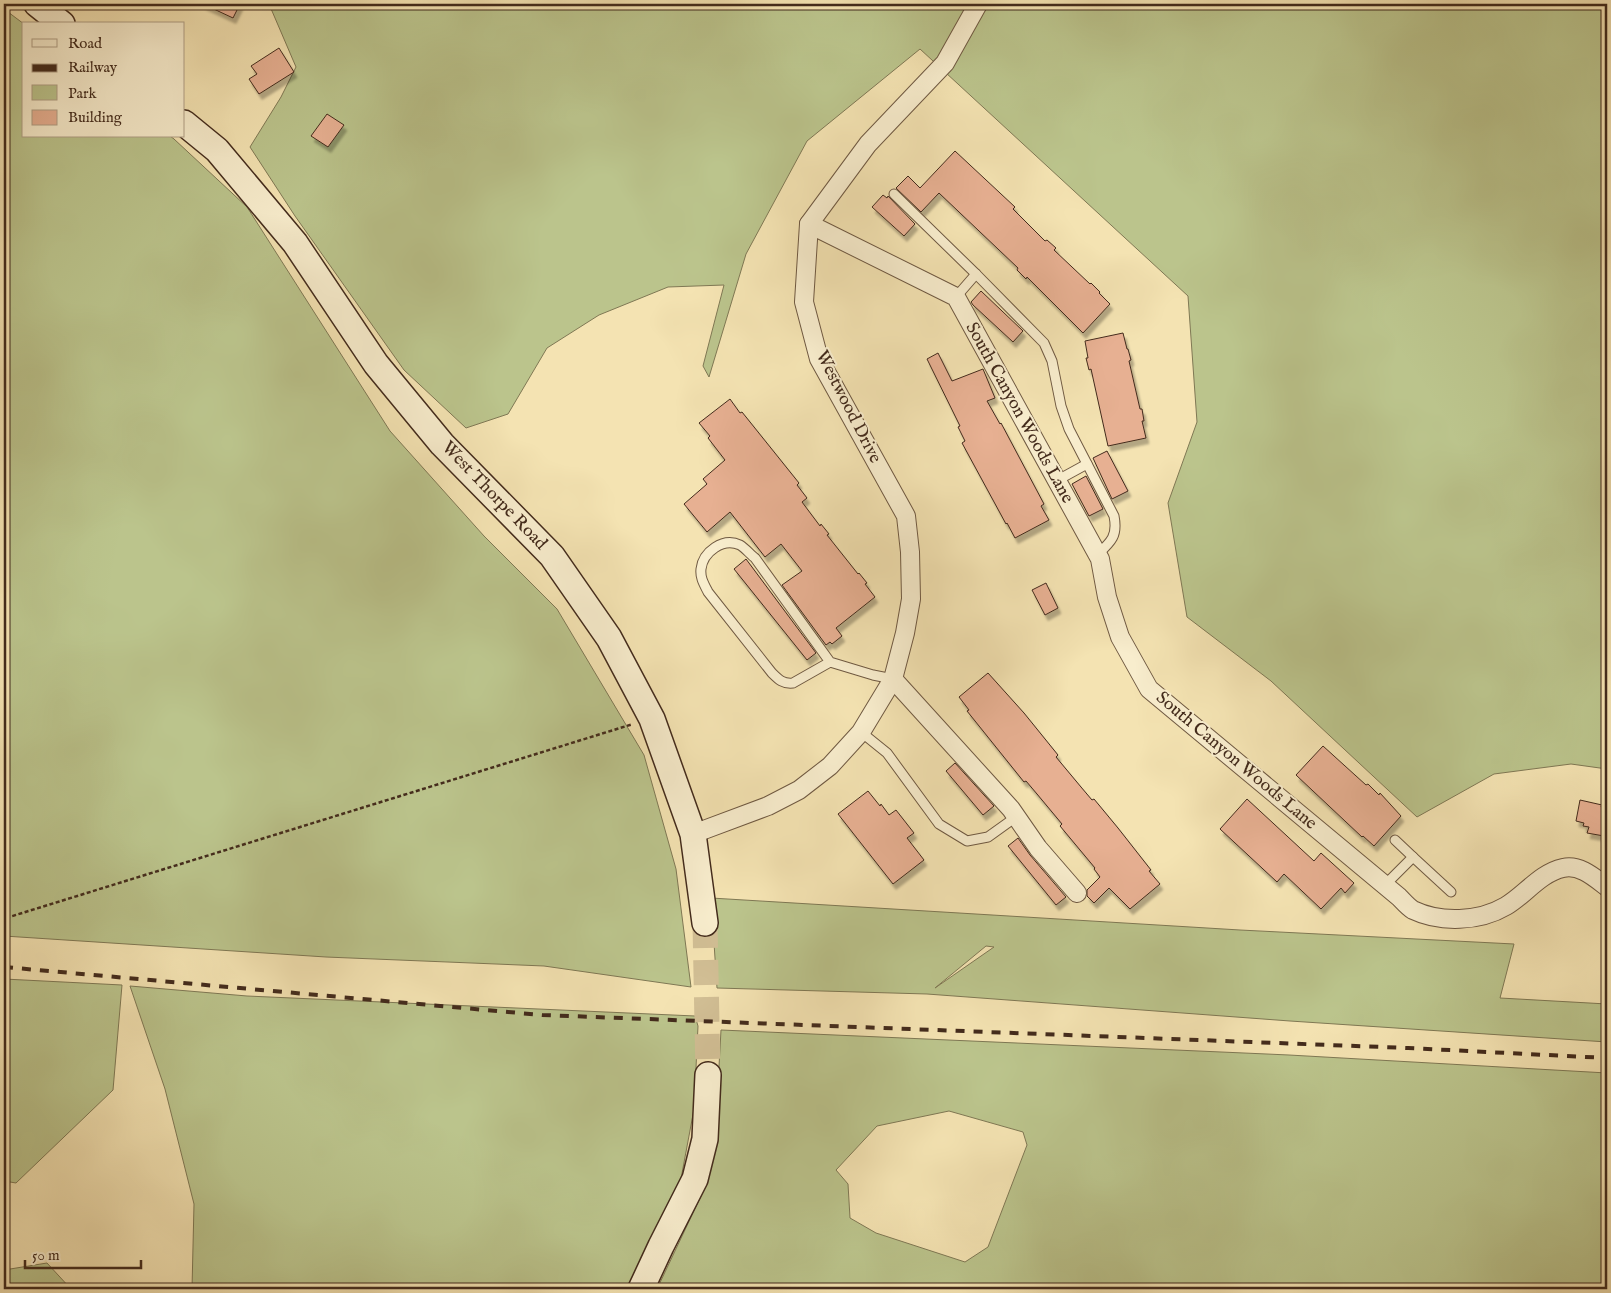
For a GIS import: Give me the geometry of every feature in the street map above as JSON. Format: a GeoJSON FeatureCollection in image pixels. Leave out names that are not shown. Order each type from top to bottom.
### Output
{"type":"FeatureCollection","features":[{"type":"Feature","properties":{"kind":"street"},"geometry":{"type":"LineString","coordinates":[[37,4],[60,22]]}},
{"type":"Feature","properties":{"kind":"street"},"geometry":{"type":"LineString","coordinates":[[956,297],[809,224],[868,144],[944,64],[978,4]]}},
{"type":"Feature","properties":{"kind":"street","name":"West Thorpe Road"},"geometry":{"type":"LineString","coordinates":[[185,124],[217,150],[295,243],[372,359],[442,444],[552,556],[609,638],[652,719],[694,834],[705,923]]}},
{"type":"Feature","properties":{"kind":"street","name":"Westwood Drive"},"geometry":{"type":"LineString","coordinates":[[694,834],[768,806],[799,790],[830,766],[861,732],[893,679],[905,633],[911,599],[910,552],[906,516],[819,359],[804,302],[809,224]]}},
{"type":"Feature","properties":{"kind":"street","name":"South Canyon Woods Lane"},"geometry":{"type":"LineString","coordinates":[[956,297],[1100,559],[1107,598],[1120,637],[1149,689],[1412,909],[1436,917],[1464,919],[1484,915],[1505,907],[1545,876],[1563,867],[1576,868],[1591,874],[1607,887]]}},
{"type":"Feature","properties":{"kind":"street"},"geometry":{"type":"LineString","coordinates":[[893,679],[1011,809],[1038,848],[1077,892]]}},
{"type":"Feature","properties":{"kind":"street"},"geometry":{"type":"LineString","coordinates":[[641,1289],[695,1179],[705,1140],[708,1075]]}},
{"type":"Feature","properties":{"kind":"lane"},"geometry":{"type":"LineString","coordinates":[[894,194],[1044,342],[1052,361],[1064,416],[1114,516],[1116,527],[1114,536],[1097,555]]}},
{"type":"Feature","properties":{"kind":"lane"},"geometry":{"type":"LineString","coordinates":[[956,297],[976,274]]}},
{"type":"Feature","properties":{"kind":"lane"},"geometry":{"type":"LineString","coordinates":[[1056,480],[1087,464]]}},
{"type":"Feature","properties":{"kind":"lane"},"geometry":{"type":"LineString","coordinates":[[830,662],[793,682],[788,684],[781,682],[708,592],[702,580],[701,568],[704,558],[712,548],[725,544],[739,545],[755,558],[830,662],[893,679]]}},
{"type":"Feature","properties":{"kind":"lane"},"geometry":{"type":"LineString","coordinates":[[861,732],[887,753],[939,824],[967,841],[988,837],[1016,817]]}},
{"type":"Feature","properties":{"kind":"lane"},"geometry":{"type":"LineString","coordinates":[[1395,840],[1450,892]]}},
{"type":"Feature","properties":{"kind":"lane"},"geometry":{"type":"LineString","coordinates":[[1385,885],[1412,856]]}},
{"type":"Feature","properties":{"kind":"path"},"geometry":{"type":"LineString","coordinates":[[6,918],[652,719]]}},
{"type":"Feature","properties":{"kind":"green space"},"geometry":{"type":"Polygon","coordinates":[[[269,4],[1607,4],[1607,769],[1571,764],[1494,774],[1417,817],[1271,681],[1187,617],[1168,503],[1197,422],[1188,296],[920,49],[807,141],[746,254],[709,377],[703,366],[724,285],[668,287],[599,315],[547,348],[508,414],[466,428],[404,370],[295,216],[250,147],[281,97],[296,67],[269,4]]]}},
{"type":"Feature","properties":{"kind":"green space"},"geometry":{"type":"Polygon","coordinates":[[[4,9],[22,22],[22,138],[174,139],[247,207],[390,431],[484,536],[557,609],[644,755],[676,869],[691,987],[544,966],[326,957],[4,936],[4,9]]]}},
{"type":"Feature","properties":{"kind":"green space"},"geometry":{"type":"Polygon","coordinates":[[[711,898],[1240,930],[1514,944],[1500,998],[1607,1004],[1607,1042],[927,994],[717,988],[711,898]],[[986,946],[935,988],[994,947],[986,946]]]}},
{"type":"Feature","properties":{"kind":"green space"},"geometry":{"type":"Polygon","coordinates":[[[4,979],[122,985],[113,1090],[16,1183],[4,1181],[4,979]]]}},
{"type":"Feature","properties":{"kind":"green space"},"geometry":{"type":"Polygon","coordinates":[[[130,986],[247,996],[695,1016],[698,1026],[694,1109],[680,1184],[629,1289],[192,1289],[194,1204],[165,1089],[130,986]]]}},
{"type":"Feature","properties":{"kind":"green space"},"geometry":{"type":"Polygon","coordinates":[[[721,1030],[1289,1055],[1607,1073],[1607,1289],[657,1289],[701,1196],[715,1139],[721,1030]],[[949,1111],[877,1126],[836,1170],[848,1184],[850,1218],[876,1233],[965,1262],[988,1247],[1027,1145],[1023,1132],[949,1111]]]}},
{"type":"Feature","properties":{"kind":"green space"},"geometry":{"type":"Polygon","coordinates":[[[47,1263],[71,1289],[4,1289],[4,1270],[47,1263]]]}},
{"type":"Feature","properties":{"kind":"building"},"geometry":{"type":"Polygon","coordinates":[[[203,4],[240,4],[233,18],[203,4]]]}},
{"type":"Feature","properties":{"kind":"building"},"geometry":{"type":"Polygon","coordinates":[[[279,48],[294,72],[259,94],[249,79],[257,74],[251,66],[279,48]]]}},
{"type":"Feature","properties":{"kind":"building"},"geometry":{"type":"Polygon","coordinates":[[[327,114],[344,125],[328,147],[311,136],[327,114]]]}},
{"type":"Feature","properties":{"kind":"building"},"geometry":{"type":"Polygon","coordinates":[[[955,151],[1015,207],[1013,209],[1045,241],[1047,240],[1056,248],[1054,250],[1091,283],[1110,304],[1083,333],[939,193],[921,212],[896,188],[908,176],[920,188],[955,151]]]}},
{"type":"Feature","properties":{"kind":"building"},"geometry":{"type":"Polygon","coordinates":[[[883,195],[887,198],[888,196],[915,224],[904,236],[872,207],[883,195]]]}},
{"type":"Feature","properties":{"kind":"building"},"geometry":{"type":"Polygon","coordinates":[[[981,291],[1023,331],[1013,342],[971,302],[981,291]]]}},
{"type":"Feature","properties":{"kind":"building"},"geometry":{"type":"Polygon","coordinates":[[[1123,333],[1131,360],[1129,361],[1140,409],[1142,409],[1144,421],[1142,421],[1146,438],[1108,446],[1091,369],[1089,370],[1086,358],[1088,358],[1085,341],[1123,333]]]}},
{"type":"Feature","properties":{"kind":"building"},"geometry":{"type":"Polygon","coordinates":[[[938,353],[952,381],[983,369],[995,398],[987,401],[1001,423],[1044,504],[1041,506],[1049,520],[1015,538],[962,443],[965,441],[958,427],[960,426],[927,359],[938,353]]]}},
{"type":"Feature","properties":{"kind":"building"},"geometry":{"type":"Polygon","coordinates":[[[730,399],[799,483],[797,485],[807,498],[802,502],[867,583],[865,584],[875,597],[836,628],[842,636],[832,644],[830,642],[826,645],[782,585],[802,571],[781,544],[765,557],[730,512],[707,532],[684,504],[707,484],[703,479],[725,460],[708,438],[710,436],[699,423],[730,399]]]}},
{"type":"Feature","properties":{"kind":"building"},"geometry":{"type":"Polygon","coordinates":[[[1107,451],[1128,491],[1112,499],[1093,458],[1107,451]]]}},
{"type":"Feature","properties":{"kind":"building"},"geometry":{"type":"Polygon","coordinates":[[[1086,476],[1103,509],[1089,516],[1072,484],[1086,476]]]}},
{"type":"Feature","properties":{"kind":"building"},"geometry":{"type":"Polygon","coordinates":[[[746,559],[816,653],[807,660],[734,569],[746,559]]]}},
{"type":"Feature","properties":{"kind":"building"},"geometry":{"type":"Polygon","coordinates":[[[1046,583],[1058,608],[1045,615],[1032,590],[1046,583]]]}},
{"type":"Feature","properties":{"kind":"building"},"geometry":{"type":"Polygon","coordinates":[[[988,673],[1024,713],[1081,787],[1092,800],[1094,799],[1118,828],[1160,884],[1130,909],[1109,888],[1094,903],[1087,896],[1087,890],[1100,877],[1095,868],[1060,826],[1062,824],[1026,781],[1024,782],[967,711],[969,710],[959,697],[988,673]]]}},
{"type":"Feature","properties":{"kind":"building"},"geometry":{"type":"Polygon","coordinates":[[[1323,746],[1366,785],[1368,784],[1379,795],[1380,793],[1401,816],[1374,846],[1296,775],[1323,746]]]}},
{"type":"Feature","properties":{"kind":"building"},"geometry":{"type":"Polygon","coordinates":[[[955,763],[994,806],[983,815],[946,771],[955,763]]]}},
{"type":"Feature","properties":{"kind":"building"},"geometry":{"type":"Polygon","coordinates":[[[868,791],[889,815],[896,810],[914,833],[907,838],[924,860],[893,884],[838,814],[868,791]]]}},
{"type":"Feature","properties":{"kind":"building"},"geometry":{"type":"Polygon","coordinates":[[[1247,799],[1314,861],[1321,853],[1354,883],[1345,893],[1341,888],[1321,909],[1284,874],[1277,882],[1220,829],[1247,799]]]}},
{"type":"Feature","properties":{"kind":"building"},"geometry":{"type":"Polygon","coordinates":[[[1580,800],[1607,808],[1607,833],[1605,832],[1604,836],[1587,833],[1589,827],[1583,826],[1584,823],[1576,821],[1580,800]]]}},
{"type":"Feature","properties":{"kind":"building"},"geometry":{"type":"Polygon","coordinates":[[[1018,838],[1066,897],[1056,905],[1008,846],[1018,838]]]}},
{"type":"Feature","properties":{"kind":"tunnel"},"geometry":{"type":"LineString","coordinates":[[705,923],[708,1075]]}},
{"type":"Feature","properties":{"kind":"railway"},"geometry":{"type":"LineString","coordinates":[[4,967],[542,1015],[1408,1048],[1607,1058]]}}]}
